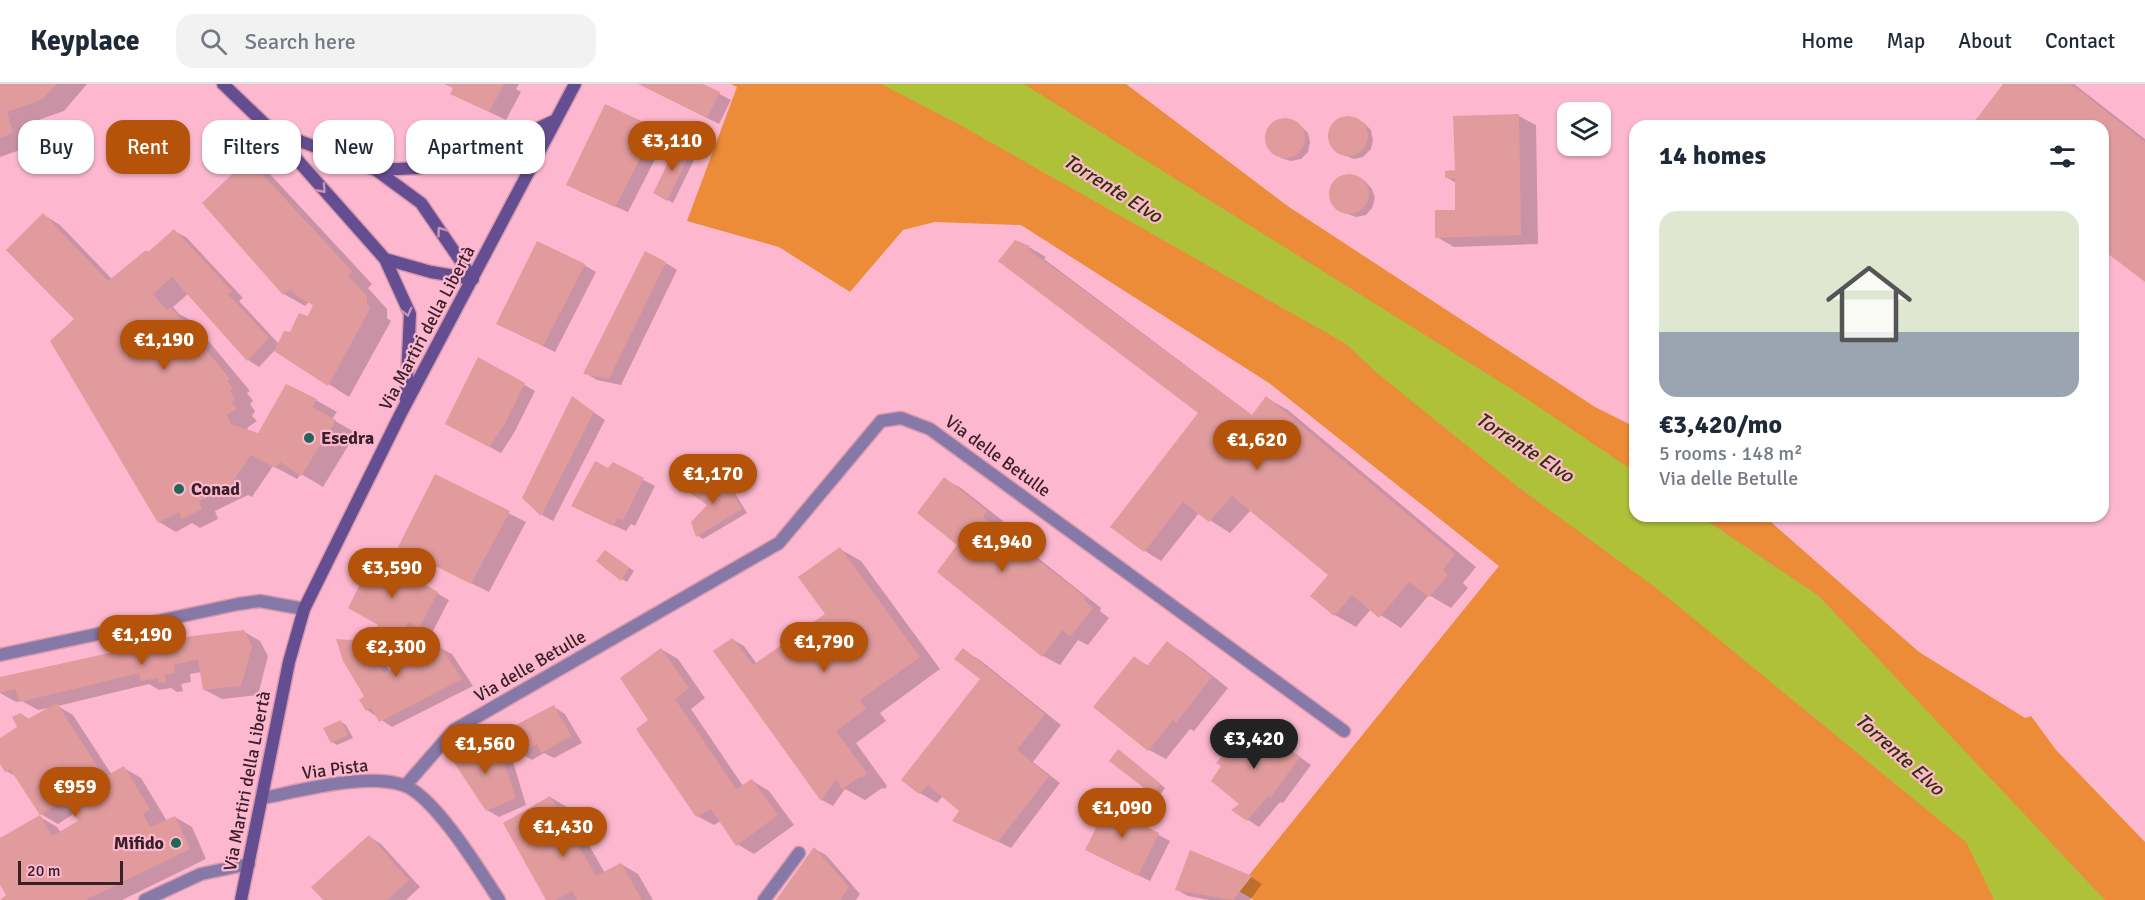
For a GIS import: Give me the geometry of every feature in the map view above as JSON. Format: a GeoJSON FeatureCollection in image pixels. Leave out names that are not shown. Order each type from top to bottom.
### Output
{"type":"FeatureCollection","features":[{"type":"Feature","properties":{"kind":"street"},"geometry":{"type":"LineString","coordinates":[[223,84],[261,120]]}},
{"type":"Feature","properties":{"kind":"street","name":"Via Martiri della Libertà"},"geometry":{"type":"LineString","coordinates":[[241,900],[289,662],[304,609],[406,404],[575,84]]}},
{"type":"Feature","properties":{"kind":"street"},"geometry":{"type":"LineString","coordinates":[[394,169],[418,168],[493,149],[556,120]]}},
{"type":"Feature","properties":{"kind":"street"},"geometry":{"type":"LineString","coordinates":[[301,164],[385,259],[410,314],[406,404]]}},
{"type":"Feature","properties":{"kind":"street"},"geometry":{"type":"LineString","coordinates":[[381,174],[421,203],[473,279]]}},
{"type":"Feature","properties":{"kind":"street"},"geometry":{"type":"LineString","coordinates":[[385,259],[431,272],[473,279]]}},
{"type":"Feature","properties":{"kind":"street","name":"Via delle Betulle"},"geometry":{"type":"LineString","coordinates":[[405,786],[454,730],[779,543],[881,421],[901,418],[930,429],[1344,731]]}},
{"type":"Feature","properties":{"kind":"street"},"geometry":{"type":"LineString","coordinates":[[0,655],[238,603],[260,601],[304,609]]}},
{"type":"Feature","properties":{"kind":"street","name":"Via Pista"},"geometry":{"type":"LineString","coordinates":[[263,798],[342,783],[383,782],[405,786],[431,805],[462,844],[500,900]]}},
{"type":"Feature","properties":{"kind":"street"},"geometry":{"type":"LineString","coordinates":[[764,900],[799,853]]}},
{"type":"Feature","properties":{"kind":"street"},"geometry":{"type":"LineString","coordinates":[[145,900],[201,874],[249,864]]}},
{"type":"Feature","properties":{"kind":"shaded area"},"geometry":{"type":"Polygon","coordinates":[[[731,84],[1126,84],[1289,207],[1595,407],[1629,424],[1629,522],[1771,522],[1919,652],[2025,718],[2031,716],[2056,750],[2145,842],[2145,900],[1254,900],[1237,890],[1499,566],[1269,383],[1021,225],[935,222],[903,230],[850,292],[779,247],[687,221],[737,87],[731,84]]]}},
{"type":"Feature","properties":{"kind":"water","name":"Torrente Elvo"},"geometry":{"type":"Polygon","coordinates":[[[881,84],[1024,84],[1521,395],[1629,468],[1629,522],[1709,522],[1819,596],[2105,900],[1994,900],[1966,842],[1656,588],[1518,487],[1377,373],[1346,344],[962,126],[881,84]]]}},
{"type":"Feature","properties":{"kind":"building"},"geometry":{"type":"Polygon","coordinates":[[[0,84],[56,84],[43,99],[7,112],[13,133],[0,138],[0,84]]]}},
{"type":"Feature","properties":{"kind":"building"},"geometry":{"type":"Polygon","coordinates":[[[445,84],[504,84],[489,112],[450,94],[453,88],[445,84]]]}},
{"type":"Feature","properties":{"kind":"building"},"geometry":{"type":"Polygon","coordinates":[[[638,84],[703,84],[720,92],[707,118],[638,84]]]}},
{"type":"Feature","properties":{"kind":"building"},"geometry":{"type":"Polygon","coordinates":[[[2003,84],[2071,84],[2145,142],[2145,282],[2109,255],[2109,120],[1976,120],[2003,84]]]}},
{"type":"Feature","properties":{"kind":"building"},"geometry":{"type":"Polygon","coordinates":[[[605,104],[656,128],[615,207],[566,185],[605,104]]]}},
{"type":"Feature","properties":{"kind":"building"},"geometry":{"type":"Polygon","coordinates":[[[1519,114],[1521,235],[1435,238],[1435,210],[1455,210],[1455,178],[1445,178],[1445,171],[1455,170],[1453,116],[1519,114]]]}},
{"type":"Feature","properties":{"kind":"building"},"geometry":{"type":"Polygon","coordinates":[[[1348,116],[1356,117],[1362,122],[1367,128],[1367,144],[1362,150],[1356,155],[1348,156],[1340,155],[1334,150],[1329,144],[1328,136],[1329,128],[1334,122],[1340,117],[1348,116]]]}},
{"type":"Feature","properties":{"kind":"building"},"geometry":{"type":"Polygon","coordinates":[[[1285,118],[1293,119],[1299,124],[1304,130],[1304,146],[1299,152],[1293,157],[1285,158],[1277,157],[1271,152],[1266,146],[1265,138],[1266,130],[1271,124],[1277,119],[1285,118]]]}},
{"type":"Feature","properties":{"kind":"building"},"geometry":{"type":"Polygon","coordinates":[[[678,143],[692,150],[667,201],[653,193],[678,143]]]}},
{"type":"Feature","properties":{"kind":"building"},"geometry":{"type":"Polygon","coordinates":[[[232,174],[262,174],[352,271],[348,276],[367,296],[367,304],[371,307],[328,386],[274,351],[284,331],[290,332],[299,313],[308,316],[313,305],[298,297],[290,289],[283,295],[202,203],[232,174]]]}},
{"type":"Feature","properties":{"kind":"building"},"geometry":{"type":"Polygon","coordinates":[[[1349,174],[1357,175],[1363,180],[1368,186],[1368,202],[1363,208],[1357,213],[1349,214],[1341,213],[1335,208],[1330,202],[1329,194],[1330,186],[1335,180],[1341,175],[1349,174]]]}},
{"type":"Feature","properties":{"kind":"building"},"geometry":{"type":"Polygon","coordinates":[[[43,213],[108,281],[146,250],[148,252],[174,229],[233,292],[228,294],[269,338],[247,361],[172,277],[153,294],[167,310],[171,307],[230,379],[227,381],[233,388],[230,391],[235,398],[232,403],[237,408],[227,415],[231,424],[258,433],[286,384],[317,399],[312,407],[336,420],[301,476],[280,462],[275,468],[251,455],[230,486],[199,501],[202,509],[182,519],[179,512],[158,523],[50,341],[74,319],[6,250],[43,213]]]}},
{"type":"Feature","properties":{"kind":"building"},"geometry":{"type":"Polygon","coordinates":[[[1015,240],[1030,246],[1028,249],[1252,415],[1266,396],[1455,554],[1443,570],[1448,575],[1429,597],[1409,582],[1379,618],[1352,595],[1334,616],[1310,596],[1328,575],[1232,496],[1209,522],[1183,502],[1144,552],[1110,527],[1198,413],[998,261],[1015,240]]]}},
{"type":"Feature","properties":{"kind":"building"},"geometry":{"type":"Polygon","coordinates":[[[537,241],[585,264],[543,346],[496,324],[537,241]]]}},
{"type":"Feature","properties":{"kind":"building"},"geometry":{"type":"Polygon","coordinates":[[[645,251],[666,262],[609,379],[583,374],[645,251]]]}},
{"type":"Feature","properties":{"kind":"building"},"geometry":{"type":"Polygon","coordinates":[[[478,357],[525,383],[503,427],[489,447],[445,424],[478,357]]]}},
{"type":"Feature","properties":{"kind":"building"},"geometry":{"type":"Polygon","coordinates":[[[572,396],[594,412],[541,516],[522,498],[572,396]]]}},
{"type":"Feature","properties":{"kind":"building"},"geometry":{"type":"Polygon","coordinates":[[[595,461],[608,468],[613,462],[644,478],[623,521],[618,518],[613,526],[571,506],[595,461]]]}},
{"type":"Feature","properties":{"kind":"building"},"geometry":{"type":"Polygon","coordinates":[[[435,474],[510,511],[471,584],[398,547],[435,474]]]}},
{"type":"Feature","properties":{"kind":"building"},"geometry":{"type":"Polygon","coordinates":[[[705,475],[722,490],[728,485],[742,509],[696,537],[691,522],[707,505],[686,490],[705,475]]]}},
{"type":"Feature","properties":{"kind":"building"},"geometry":{"type":"Polygon","coordinates":[[[944,477],[987,511],[983,517],[1085,597],[1084,600],[1093,608],[1070,637],[1062,630],[1042,657],[937,572],[957,545],[917,513],[944,477]]]}},
{"type":"Feature","properties":{"kind":"building"},"geometry":{"type":"Polygon","coordinates":[[[840,547],[920,657],[860,700],[866,709],[836,731],[867,773],[863,778],[860,777],[842,789],[836,779],[821,801],[713,651],[732,638],[753,665],[825,614],[798,577],[840,547]]]}},
{"type":"Feature","properties":{"kind":"building"},"geometry":{"type":"Polygon","coordinates":[[[605,550],[629,567],[621,581],[596,561],[605,550]]]}},
{"type":"Feature","properties":{"kind":"building"},"geometry":{"type":"Polygon","coordinates":[[[375,555],[412,572],[410,576],[438,592],[419,628],[408,622],[396,644],[374,633],[378,625],[348,608],[375,555]]]}},
{"type":"Feature","properties":{"kind":"building"},"geometry":{"type":"Polygon","coordinates":[[[244,630],[252,646],[241,686],[203,690],[198,659],[174,665],[175,673],[165,675],[166,682],[159,683],[158,678],[141,681],[139,673],[20,702],[15,689],[0,693],[0,677],[155,643],[244,630]]]}},
{"type":"Feature","properties":{"kind":"building"},"geometry":{"type":"Polygon","coordinates":[[[336,639],[365,641],[384,673],[440,646],[462,679],[379,722],[371,708],[366,711],[359,700],[364,696],[343,661],[336,639]]]}},
{"type":"Feature","properties":{"kind":"building"},"geometry":{"type":"Polygon","coordinates":[[[1167,641],[1212,677],[1176,723],[1173,720],[1148,751],[1093,707],[1134,656],[1147,666],[1167,641]]]}},
{"type":"Feature","properties":{"kind":"building"},"geometry":{"type":"Polygon","coordinates":[[[661,648],[689,688],[675,699],[736,789],[752,779],[778,815],[736,846],[711,809],[696,817],[636,729],[648,720],[620,678],[661,648]]]}},
{"type":"Feature","properties":{"kind":"building"},"geometry":{"type":"Polygon","coordinates":[[[963,648],[1045,714],[1017,750],[1049,776],[998,842],[952,821],[959,811],[928,785],[919,794],[901,780],[980,679],[954,659],[963,648]]]}},
{"type":"Feature","properties":{"kind":"building"},"geometry":{"type":"Polygon","coordinates":[[[57,703],[104,777],[124,766],[150,809],[143,814],[150,827],[175,816],[190,849],[85,900],[0,900],[6,895],[0,885],[0,838],[40,815],[10,769],[5,772],[0,764],[0,738],[17,727],[12,717],[21,713],[26,720],[57,703]],[[64,800],[40,815],[52,836],[78,821],[64,800]]]}},
{"type":"Feature","properties":{"kind":"building"},"geometry":{"type":"Polygon","coordinates":[[[554,705],[571,736],[541,753],[537,744],[519,754],[506,730],[554,705]]]}},
{"type":"Feature","properties":{"kind":"building"},"geometry":{"type":"Polygon","coordinates":[[[341,720],[348,735],[331,743],[323,728],[341,720]]]}},
{"type":"Feature","properties":{"kind":"building"},"geometry":{"type":"Polygon","coordinates":[[[1256,723],[1300,757],[1271,797],[1268,796],[1247,821],[1231,810],[1239,804],[1211,781],[1221,766],[1216,763],[1228,750],[1231,753],[1256,723]]]}},
{"type":"Feature","properties":{"kind":"building"},"geometry":{"type":"Polygon","coordinates":[[[499,747],[516,798],[486,811],[447,752],[499,747]]]}},
{"type":"Feature","properties":{"kind":"building"},"geometry":{"type":"Polygon","coordinates":[[[1118,749],[1161,784],[1152,794],[1109,761],[1118,749]]]}},
{"type":"Feature","properties":{"kind":"building"},"geometry":{"type":"Polygon","coordinates":[[[550,796],[596,876],[621,863],[642,900],[577,900],[572,891],[556,900],[546,900],[503,823],[550,796]]]}},
{"type":"Feature","properties":{"kind":"building"},"geometry":{"type":"Polygon","coordinates":[[[1110,800],[1132,811],[1129,818],[1159,833],[1138,876],[1085,850],[1110,800]]]}},
{"type":"Feature","properties":{"kind":"building"},"geometry":{"type":"Polygon","coordinates":[[[369,835],[409,880],[387,900],[323,900],[311,887],[369,835]]]}},
{"type":"Feature","properties":{"kind":"building"},"geometry":{"type":"Polygon","coordinates":[[[814,847],[849,887],[840,900],[776,900],[814,847]]]}},
{"type":"Feature","properties":{"kind":"building"},"geometry":{"type":"Polygon","coordinates":[[[1190,850],[1252,876],[1233,900],[1175,890],[1190,850]]]}},
{"type":"Feature","properties":{"kind":"place","name":"Esedra"},"geometry":{"type":"Point","coordinates":[309,438]}},
{"type":"Feature","properties":{"kind":"place","name":"Conad"},"geometry":{"type":"Point","coordinates":[179,489]}},
{"type":"Feature","properties":{"kind":"place","name":"Mifido"},"geometry":{"type":"Point","coordinates":[176,843]}}]}
